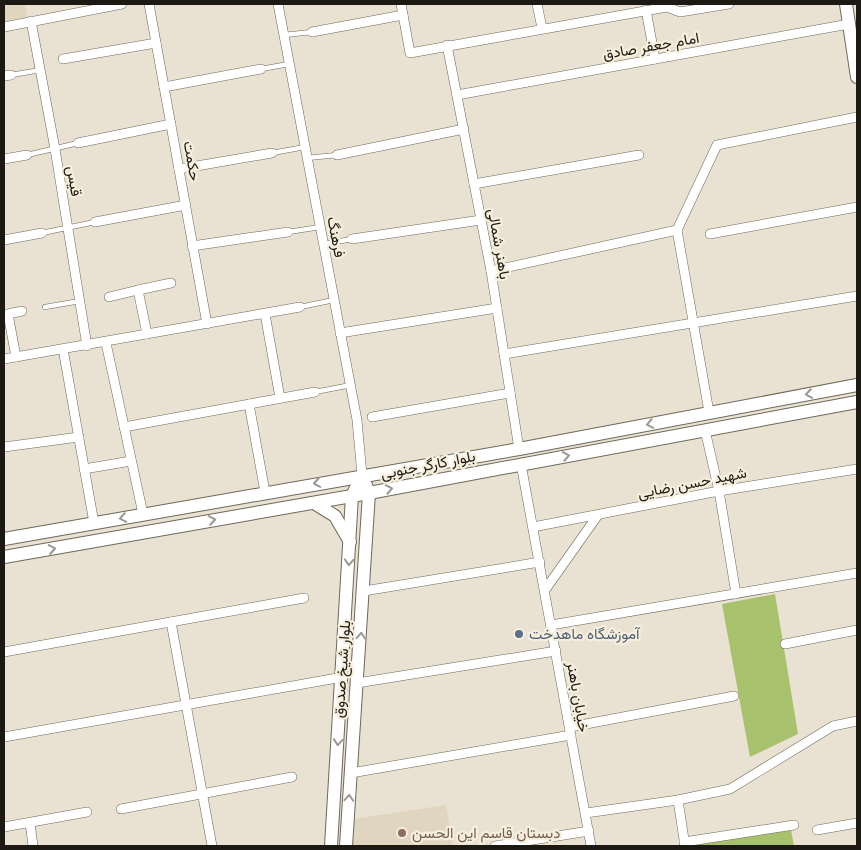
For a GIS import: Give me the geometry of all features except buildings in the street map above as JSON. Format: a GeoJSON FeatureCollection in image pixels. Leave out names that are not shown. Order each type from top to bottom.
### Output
{"type":"FeatureCollection","features":[{"type":"Feature","properties":{"kind":"main road"},"geometry":{"type":"LineString","coordinates":[[846,4],[857,77]]}},
{"type":"Feature","properties":{"kind":"main road","name":"بلوار کارگر جنوبی"},"geometry":{"type":"LineString","coordinates":[[4,539],[518,449],[857,385]]}},
{"type":"Feature","properties":{"kind":"main road","name":"بلوار کارگر جنوبی"},"geometry":{"type":"LineString","coordinates":[[4,557],[369,493],[857,402]]}},
{"type":"Feature","properties":{"kind":"main road"},"geometry":{"type":"LineString","coordinates":[[544,444],[539,452],[539,456],[544,460]]}},
{"type":"Feature","properties":{"kind":"main road"},"geometry":{"type":"LineString","coordinates":[[518,449],[521,464]]}},
{"type":"Feature","properties":{"kind":"main road"},"geometry":{"type":"LineString","coordinates":[[362,475],[369,493]]}},
{"type":"Feature","properties":{"kind":"main road"},"geometry":{"type":"LineString","coordinates":[[352,496],[362,475]]}},
{"type":"Feature","properties":{"kind":"main road","name":"بلوار شیخ صدوق"},"geometry":{"type":"LineString","coordinates":[[346,846],[369,493]]}},
{"type":"Feature","properties":{"kind":"main road","name":"بلوار شیخ صدوق"},"geometry":{"type":"LineString","coordinates":[[331,846],[343,677],[352,496]]}},
{"type":"Feature","properties":{"kind":"main road"},"geometry":{"type":"LineString","coordinates":[[314,502],[335,516],[350,542]]}},
{"type":"Feature","properties":{"kind":"street"},"geometry":{"type":"LineString","coordinates":[[4,27],[122,4]]}},
{"type":"Feature","properties":{"kind":"street","name":"حکمت"},"geometry":{"type":"LineString","coordinates":[[149,4],[207,324]]}},
{"type":"Feature","properties":{"kind":"street","name":"فرهنگ"},"geometry":{"type":"LineString","coordinates":[[278,4],[351,385],[357,420],[362,475]]}},
{"type":"Feature","properties":{"kind":"street"},"geometry":{"type":"LineString","coordinates":[[401,4],[410,53],[667,5],[680,12],[729,4]]}},
{"type":"Feature","properties":{"kind":"street"},"geometry":{"type":"LineString","coordinates":[[538,4],[542,28]]}},
{"type":"Feature","properties":{"kind":"street"},"geometry":{"type":"LineString","coordinates":[[646,10],[655,59]]}},
{"type":"Feature","properties":{"kind":"street"},"geometry":{"type":"LineString","coordinates":[[312,32],[403,14]]}},
{"type":"Feature","properties":{"kind":"street","name":"قیس"},"geometry":{"type":"LineString","coordinates":[[31,21],[55,149],[87,346]]}},
{"type":"Feature","properties":{"kind":"street","name":"امام جعفر صادق"},"geometry":{"type":"LineString","coordinates":[[457,95],[849,24]]}},
{"type":"Feature","properties":{"kind":"street"},"geometry":{"type":"LineString","coordinates":[[63,59],[156,43]]}},
{"type":"Feature","properties":{"kind":"street","name":"باهنر شمالی"},"geometry":{"type":"LineString","coordinates":[[447,45],[491,271],[518,449]]}},
{"type":"Feature","properties":{"kind":"street"},"geometry":{"type":"LineString","coordinates":[[164,86],[261,69]]}},
{"type":"Feature","properties":{"kind":"street"},"geometry":{"type":"LineString","coordinates":[[709,412],[677,230],[717,145],[857,117]]}},
{"type":"Feature","properties":{"kind":"street"},"geometry":{"type":"LineString","coordinates":[[78,143],[171,124]]}},
{"type":"Feature","properties":{"kind":"street"},"geometry":{"type":"LineString","coordinates":[[337,155],[464,129]]}},
{"type":"Feature","properties":{"kind":"street"},"geometry":{"type":"LineString","coordinates":[[179,169],[272,153]]}},
{"type":"Feature","properties":{"kind":"street"},"geometry":{"type":"LineString","coordinates":[[474,184],[639,154]]}},
{"type":"Feature","properties":{"kind":"street"},"geometry":{"type":"LineString","coordinates":[[4,159],[27,155]]}},
{"type":"Feature","properties":{"kind":"street"},"geometry":{"type":"LineString","coordinates":[[96,222],[186,205]]}},
{"type":"Feature","properties":{"kind":"street"},"geometry":{"type":"LineString","coordinates":[[710,234],[857,207]]}},
{"type":"Feature","properties":{"kind":"street"},"geometry":{"type":"LineString","coordinates":[[352,239],[481,220]]}},
{"type":"Feature","properties":{"kind":"street"},"geometry":{"type":"LineString","coordinates":[[491,271],[677,230]]}},
{"type":"Feature","properties":{"kind":"street"},"geometry":{"type":"LineString","coordinates":[[192,246],[288,232]]}},
{"type":"Feature","properties":{"kind":"street"},"geometry":{"type":"LineString","coordinates":[[4,240],[42,233]]}},
{"type":"Feature","properties":{"kind":"street"},"geometry":{"type":"LineString","coordinates":[[108,297],[172,283]]}},
{"type":"Feature","properties":{"kind":"street"},"geometry":{"type":"LineString","coordinates":[[138,290],[147,334]]}},
{"type":"Feature","properties":{"kind":"street"},"geometry":{"type":"LineString","coordinates":[[504,354],[857,296]]}},
{"type":"Feature","properties":{"kind":"street"},"geometry":{"type":"LineString","coordinates":[[4,359],[87,346],[300,307]]}},
{"type":"Feature","properties":{"kind":"street"},"geometry":{"type":"LineString","coordinates":[[340,333],[497,308]]}},
{"type":"Feature","properties":{"kind":"street"},"geometry":{"type":"LineString","coordinates":[[16,357],[6,314],[22,310]]}},
{"type":"Feature","properties":{"kind":"street"},"geometry":{"type":"LineString","coordinates":[[265,314],[280,398]]}},
{"type":"Feature","properties":{"kind":"street"},"geometry":{"type":"LineString","coordinates":[[106,342],[143,514]]}},
{"type":"Feature","properties":{"kind":"street"},"geometry":{"type":"LineString","coordinates":[[64,349],[94,523]]}},
{"type":"Feature","properties":{"kind":"street"},"geometry":{"type":"LineString","coordinates":[[124,427],[315,392]]}},
{"type":"Feature","properties":{"kind":"street"},"geometry":{"type":"LineString","coordinates":[[372,417],[510,394]]}},
{"type":"Feature","properties":{"kind":"street"},"geometry":{"type":"LineString","coordinates":[[249,404],[266,492]]}},
{"type":"Feature","properties":{"kind":"street"},"geometry":{"type":"LineString","coordinates":[[705,430],[719,491],[736,594]]}},
{"type":"Feature","properties":{"kind":"street"},"geometry":{"type":"LineString","coordinates":[[4,447],[79,437]]}},
{"type":"Feature","properties":{"kind":"street"},"geometry":{"type":"LineString","coordinates":[[84,469],[131,461]]}},
{"type":"Feature","properties":{"kind":"street","name":"خیابان باهنر"},"geometry":{"type":"LineString","coordinates":[[521,464],[592,846]]}},
{"type":"Feature","properties":{"kind":"street","name":"شهید حسن رضایی"},"geometry":{"type":"LineString","coordinates":[[533,527],[719,491],[857,469]]}},
{"type":"Feature","properties":{"kind":"street"},"geometry":{"type":"LineString","coordinates":[[545,590],[598,515]]}},
{"type":"Feature","properties":{"kind":"street"},"geometry":{"type":"LineString","coordinates":[[364,591],[540,562]]}},
{"type":"Feature","properties":{"kind":"street"},"geometry":{"type":"LineString","coordinates":[[551,625],[857,573]]}},
{"type":"Feature","properties":{"kind":"street"},"geometry":{"type":"LineString","coordinates":[[4,652],[304,598]]}},
{"type":"Feature","properties":{"kind":"street"},"geometry":{"type":"LineString","coordinates":[[171,622],[212,846]]}},
{"type":"Feature","properties":{"kind":"street"},"geometry":{"type":"LineString","coordinates":[[785,644],[857,630]]}},
{"type":"Feature","properties":{"kind":"street"},"geometry":{"type":"LineString","coordinates":[[357,683],[556,651]]}},
{"type":"Feature","properties":{"kind":"street"},"geometry":{"type":"LineString","coordinates":[[4,737],[343,677]]}},
{"type":"Feature","properties":{"kind":"street"},"geometry":{"type":"LineString","coordinates":[[351,772],[570,731],[734,696]]}},
{"type":"Feature","properties":{"kind":"street"},"geometry":{"type":"LineString","coordinates":[[586,814],[678,800],[730,789],[833,726],[857,721]]}},
{"type":"Feature","properties":{"kind":"street"},"geometry":{"type":"LineString","coordinates":[[121,809],[292,777]]}},
{"type":"Feature","properties":{"kind":"street"},"geometry":{"type":"LineString","coordinates":[[678,800],[684,844],[794,824]]}},
{"type":"Feature","properties":{"kind":"street"},"geometry":{"type":"LineString","coordinates":[[4,827],[87,812]]}},
{"type":"Feature","properties":{"kind":"street"},"geometry":{"type":"LineString","coordinates":[[30,823],[33,846]]}},
{"type":"Feature","properties":{"kind":"street"},"geometry":{"type":"LineString","coordinates":[[817,830],[857,824]]}},
{"type":"Feature","properties":{"kind":"street"},"geometry":{"type":"LineString","coordinates":[[495,846],[589,831]]}},
{"type":"Feature","properties":{"kind":"lane"},"geometry":{"type":"LineString","coordinates":[[284,35],[312,32]]}},
{"type":"Feature","properties":{"kind":"lane"},"geometry":{"type":"LineString","coordinates":[[261,69],[290,64]]}},
{"type":"Feature","properties":{"kind":"lane"},"geometry":{"type":"LineString","coordinates":[[7,75],[41,70]]}},
{"type":"Feature","properties":{"kind":"lane"},"geometry":{"type":"LineString","coordinates":[[27,155],[78,143]]}},
{"type":"Feature","properties":{"kind":"lane"},"geometry":{"type":"LineString","coordinates":[[272,153],[305,147]]}},
{"type":"Feature","properties":{"kind":"lane"},"geometry":{"type":"LineString","coordinates":[[307,158],[337,155]]}},
{"type":"Feature","properties":{"kind":"lane"},"geometry":{"type":"LineString","coordinates":[[42,233],[96,222]]}},
{"type":"Feature","properties":{"kind":"lane"},"geometry":{"type":"LineString","coordinates":[[288,232],[320,228]]}},
{"type":"Feature","properties":{"kind":"lane"},"geometry":{"type":"LineString","coordinates":[[324,244],[352,239]]}},
{"type":"Feature","properties":{"kind":"lane"},"geometry":{"type":"LineString","coordinates":[[300,307],[334,300]]}},
{"type":"Feature","properties":{"kind":"lane"},"geometry":{"type":"LineString","coordinates":[[44,307],[80,301]]}},
{"type":"Feature","properties":{"kind":"lane"},"geometry":{"type":"LineString","coordinates":[[315,392],[351,385]]}},
{"type":"Feature","properties":{"kind":"shaded area"},"geometry":{"type":"Polygon","coordinates":[[[4,4],[25,4],[27,17],[4,22],[4,4]]]}},
{"type":"Feature","properties":{"kind":"shaded area","name":"دبستان قاسم این الحسن"},"geometry":{"type":"Polygon","coordinates":[[[446,805],[453,846],[352,846],[354,819],[446,805]]]}},
{"type":"Feature","properties":{"kind":"green space"},"geometry":{"type":"Polygon","coordinates":[[[775,594],[798,734],[750,757],[722,604],[775,594]]]}},
{"type":"Feature","properties":{"kind":"green space"},"geometry":{"type":"Polygon","coordinates":[[[791,830],[794,846],[694,845],[791,830]]]}},
{"type":"Feature","properties":{"kind":"place","name":"آموزشگاه ماهدخت"},"geometry":{"type":"Point","coordinates":[519,634]}},
{"type":"Feature","properties":{"kind":"place","name":"دبستان قاسم این الحسن"},"geometry":{"type":"Point","coordinates":[402,833]}}]}
